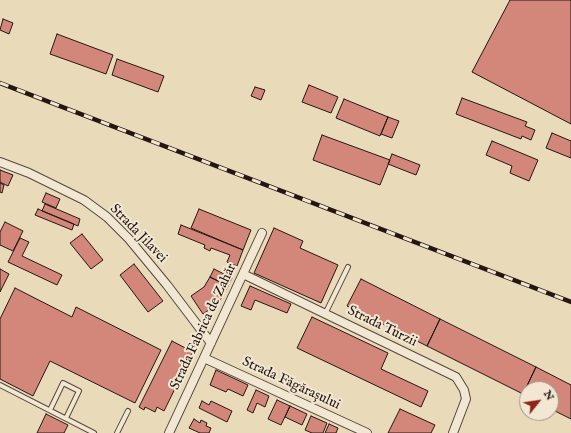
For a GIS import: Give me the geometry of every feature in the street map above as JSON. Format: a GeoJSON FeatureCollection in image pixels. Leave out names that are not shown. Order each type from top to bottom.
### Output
{"type":"FeatureCollection","features":[{"type":"Feature","properties":{"kind":"street","name":"Strada Jilavei"},"geometry":{"type":"LineString","coordinates":[[0,162],[29,173],[84,200],[107,217],[129,239],[168,285],[211,343]]}},
{"type":"Feature","properties":{"kind":"street","name":"Strada Fabrica de Zahăr"},"geometry":{"type":"LineString","coordinates":[[169,433],[262,233]]}},
{"type":"Feature","properties":{"kind":"street","name":"Strada Turzii"},"geometry":{"type":"LineString","coordinates":[[243,274],[456,377],[464,390],[466,399],[453,433]]}},
{"type":"Feature","properties":{"kind":"street","name":"Strada Făgărașului"},"geometry":{"type":"LineString","coordinates":[[204,358],[367,433]]}},
{"type":"Feature","properties":{"kind":"lane"},"geometry":{"type":"LineString","coordinates":[[324,314],[348,267]]}},
{"type":"Feature","properties":{"kind":"lane"},"geometry":{"type":"LineString","coordinates":[[50,410],[63,383],[79,391],[66,418]]}},
{"type":"Feature","properties":{"kind":"lane"},"geometry":{"type":"LineString","coordinates":[[0,385],[94,433]]}},
{"type":"Feature","properties":{"kind":"lane"},"geometry":{"type":"LineString","coordinates":[[117,433],[128,411]]}},
{"type":"Feature","properties":{"kind":"building"},"geometry":{"type":"Polygon","coordinates":[[[510,0],[571,0],[571,124],[472,72],[510,0]]]}},
{"type":"Feature","properties":{"kind":"building"},"geometry":{"type":"Polygon","coordinates":[[[3,19],[13,23],[9,34],[0,30],[3,19]]]}},
{"type":"Feature","properties":{"kind":"building"},"geometry":{"type":"Polygon","coordinates":[[[57,34],[113,55],[106,74],[50,54],[57,34]]]}},
{"type":"Feature","properties":{"kind":"building"},"geometry":{"type":"Polygon","coordinates":[[[117,59],[164,76],[158,92],[112,75],[117,59]]]}},
{"type":"Feature","properties":{"kind":"building"},"geometry":{"type":"Polygon","coordinates":[[[309,85],[338,97],[331,113],[302,102],[309,85]]]}},
{"type":"Feature","properties":{"kind":"building"},"geometry":{"type":"Polygon","coordinates":[[[255,87],[265,90],[261,100],[251,96],[255,87]]]}},
{"type":"Feature","properties":{"kind":"building"},"geometry":{"type":"Polygon","coordinates":[[[462,98],[527,122],[525,126],[535,130],[531,140],[522,136],[521,139],[456,114],[462,98]]]}},
{"type":"Feature","properties":{"kind":"building"},"geometry":{"type":"Polygon","coordinates":[[[344,99],[388,117],[380,136],[336,118],[344,99]]]}},
{"type":"Feature","properties":{"kind":"building"},"geometry":{"type":"Polygon","coordinates":[[[388,117],[399,121],[392,138],[381,134],[388,117]]]}},
{"type":"Feature","properties":{"kind":"building"},"geometry":{"type":"Polygon","coordinates":[[[552,133],[571,141],[571,158],[546,148],[552,133]]]}},
{"type":"Feature","properties":{"kind":"building"},"geometry":{"type":"Polygon","coordinates":[[[322,135],[390,160],[380,185],[313,160],[322,135]]]}},
{"type":"Feature","properties":{"kind":"building"},"geometry":{"type":"Polygon","coordinates":[[[492,141],[538,160],[529,181],[510,173],[512,166],[486,155],[492,141]]]}},
{"type":"Feature","properties":{"kind":"building"},"geometry":{"type":"Polygon","coordinates":[[[392,154],[420,165],[416,175],[388,164],[392,154]]]}},
{"type":"Feature","properties":{"kind":"building"},"geometry":{"type":"Polygon","coordinates":[[[0,170],[13,175],[8,186],[0,182],[0,170]]]}},
{"type":"Feature","properties":{"kind":"building"},"geometry":{"type":"Polygon","coordinates":[[[0,183],[4,185],[2,193],[0,192],[0,183]]]}},
{"type":"Feature","properties":{"kind":"building"},"geometry":{"type":"Polygon","coordinates":[[[46,193],[60,199],[56,208],[42,202],[46,193]]]}},
{"type":"Feature","properties":{"kind":"building"},"geometry":{"type":"Polygon","coordinates":[[[45,204],[80,219],[78,226],[42,211],[45,204]]]}},
{"type":"Feature","properties":{"kind":"building"},"geometry":{"type":"Polygon","coordinates":[[[38,209],[74,224],[72,230],[35,215],[38,209]]]}},
{"type":"Feature","properties":{"kind":"building"},"geometry":{"type":"Polygon","coordinates":[[[199,209],[251,230],[243,250],[191,228],[199,209]]]}},
{"type":"Feature","properties":{"kind":"building"},"geometry":{"type":"Polygon","coordinates":[[[5,222],[23,231],[13,251],[0,245],[0,232],[5,222]]]}},
{"type":"Feature","properties":{"kind":"building"},"geometry":{"type":"Polygon","coordinates":[[[181,225],[243,250],[237,266],[227,262],[230,255],[211,248],[210,251],[204,248],[205,245],[178,234],[181,225]]]}},
{"type":"Feature","properties":{"kind":"building"},"geometry":{"type":"Polygon","coordinates":[[[274,228],[303,241],[300,248],[338,265],[321,303],[254,273],[274,228]]]}},
{"type":"Feature","properties":{"kind":"building"},"geometry":{"type":"Polygon","coordinates":[[[82,234],[103,260],[91,269],[70,243],[82,234]]]}},
{"type":"Feature","properties":{"kind":"building"},"geometry":{"type":"Polygon","coordinates":[[[20,238],[29,242],[22,256],[62,275],[57,285],[8,262],[20,238]]]}},
{"type":"Feature","properties":{"kind":"building"},"geometry":{"type":"Polygon","coordinates":[[[134,264],[163,301],[148,312],[120,275],[134,264]]]}},
{"type":"Feature","properties":{"kind":"building"},"geometry":{"type":"Polygon","coordinates":[[[0,269],[9,274],[0,292],[0,269]]]}},
{"type":"Feature","properties":{"kind":"building"},"geometry":{"type":"Polygon","coordinates":[[[214,269],[232,278],[228,286],[210,277],[214,269]]]}},
{"type":"Feature","properties":{"kind":"building"},"geometry":{"type":"Polygon","coordinates":[[[210,277],[228,286],[216,305],[203,314],[191,296],[204,287],[210,277]]]}},
{"type":"Feature","properties":{"kind":"building"},"geometry":{"type":"Polygon","coordinates":[[[361,279],[440,319],[427,346],[347,306],[361,279]]]}},
{"type":"Feature","properties":{"kind":"building"},"geometry":{"type":"Polygon","coordinates":[[[250,286],[291,304],[287,313],[255,300],[251,310],[241,306],[250,286]]]}},
{"type":"Feature","properties":{"kind":"building"},"geometry":{"type":"Polygon","coordinates":[[[15,288],[72,317],[76,307],[161,350],[135,403],[50,361],[33,396],[0,379],[0,319],[15,288]]]}},
{"type":"Feature","properties":{"kind":"building"},"geometry":{"type":"Polygon","coordinates":[[[312,317],[388,353],[381,369],[428,391],[421,407],[297,348],[312,317]]]}},
{"type":"Feature","properties":{"kind":"building"},"geometry":{"type":"Polygon","coordinates":[[[440,319],[536,367],[529,381],[519,381],[519,392],[427,346],[440,319]]]}},
{"type":"Feature","properties":{"kind":"building"},"geometry":{"type":"Polygon","coordinates":[[[172,341],[193,352],[164,411],[157,407],[155,412],[145,407],[144,410],[139,407],[172,341]]]}},
{"type":"Feature","properties":{"kind":"building"},"geometry":{"type":"Polygon","coordinates":[[[536,367],[571,385],[571,419],[559,413],[559,381],[529,381],[536,367]]]}},
{"type":"Feature","properties":{"kind":"building"},"geometry":{"type":"Polygon","coordinates":[[[216,370],[248,385],[243,396],[228,389],[226,392],[210,385],[216,370]]]}},
{"type":"Feature","properties":{"kind":"building"},"geometry":{"type":"Polygon","coordinates":[[[256,390],[269,396],[265,407],[257,403],[253,413],[247,410],[256,390]]]}},
{"type":"Feature","properties":{"kind":"building"},"geometry":{"type":"Polygon","coordinates":[[[277,400],[290,406],[281,425],[268,419],[277,400]]]}},
{"type":"Feature","properties":{"kind":"building"},"geometry":{"type":"Polygon","coordinates":[[[202,401],[209,405],[211,401],[232,411],[227,422],[199,408],[202,401]]]}},
{"type":"Feature","properties":{"kind":"building"},"geometry":{"type":"Polygon","coordinates":[[[290,406],[307,414],[302,425],[285,417],[290,406]]]}},
{"type":"Feature","properties":{"kind":"building"},"geometry":{"type":"Polygon","coordinates":[[[400,409],[435,425],[431,433],[388,433],[400,409]]]}},
{"type":"Feature","properties":{"kind":"building"},"geometry":{"type":"Polygon","coordinates":[[[46,414],[68,425],[64,433],[37,433],[46,414]]]}},
{"type":"Feature","properties":{"kind":"building"},"geometry":{"type":"Polygon","coordinates":[[[311,416],[327,423],[323,433],[312,433],[305,430],[311,416]]]}},
{"type":"Feature","properties":{"kind":"building"},"geometry":{"type":"Polygon","coordinates":[[[194,419],[200,423],[201,420],[207,423],[206,426],[211,428],[209,433],[200,433],[189,428],[194,419]]]}},
{"type":"Feature","properties":{"kind":"building"},"geometry":{"type":"Polygon","coordinates":[[[329,424],[338,428],[336,433],[325,433],[329,424]]]}},
{"type":"Feature","properties":{"kind":"railway"},"geometry":{"type":"LineString","coordinates":[[0,83],[571,302]]}}]}
